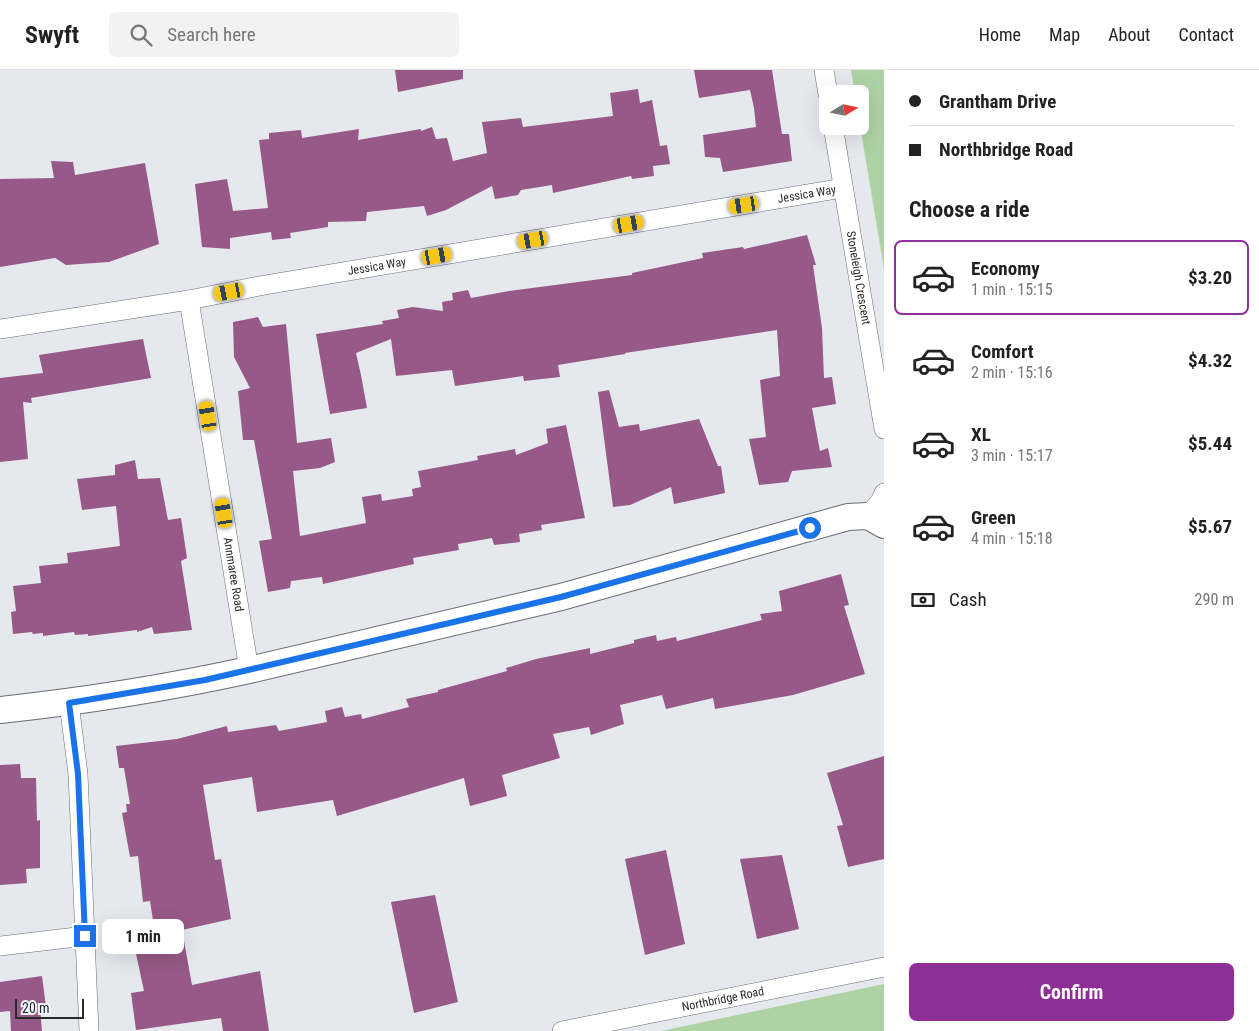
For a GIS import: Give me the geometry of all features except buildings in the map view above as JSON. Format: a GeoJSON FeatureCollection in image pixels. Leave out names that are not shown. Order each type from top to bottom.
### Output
{"type":"FeatureCollection","features":[{"type":"Feature","properties":{"kind":"street"},"geometry":{"type":"LineString","coordinates":[[824,70],[826,85]]}},
{"type":"Feature","properties":{"kind":"street","name":"Stoneleigh Crescent"},"geometry":{"type":"LineString","coordinates":[[834,135],[884,429]]}},
{"type":"Feature","properties":{"kind":"street","name":"Jessica Way"},"geometry":{"type":"LineString","coordinates":[[0,328],[189,300],[265,284],[843,188]]}},
{"type":"Feature","properties":{"kind":"street","name":"Annmaree Road"},"geometry":{"type":"LineString","coordinates":[[189,300],[250,670]]}},
{"type":"Feature","properties":{"kind":"street"},"geometry":{"type":"LineString","coordinates":[[0,710],[69,703],[205,680],[561,597],[848,517],[876,520],[884,493]]}},
{"type":"Feature","properties":{"kind":"street"},"geometry":{"type":"LineString","coordinates":[[69,703],[78,774],[89,1031]]}},
{"type":"Feature","properties":{"kind":"street"},"geometry":{"type":"LineString","coordinates":[[0,946],[85,936]]}},
{"type":"Feature","properties":{"kind":"street","name":"Northbridge Road"},"geometry":{"type":"LineString","coordinates":[[562,1031],[884,967]]}},
{"type":"Feature","properties":{"kind":"green space"},"geometry":{"type":"Polygon","coordinates":[[[851,70],[884,70],[884,269],[862,135],[869,135],[869,85],[854,85],[851,70]]]}},
{"type":"Feature","properties":{"kind":"green space"},"geometry":{"type":"Polygon","coordinates":[[[884,984],[884,1031],[661,1031],[884,984]]]}},
{"type":"Feature","properties":{"kind":"route"},"geometry":{"type":"LineString","coordinates":[[85,936],[78,774],[69,703],[205,680],[561,597],[810,528]]}}]}
